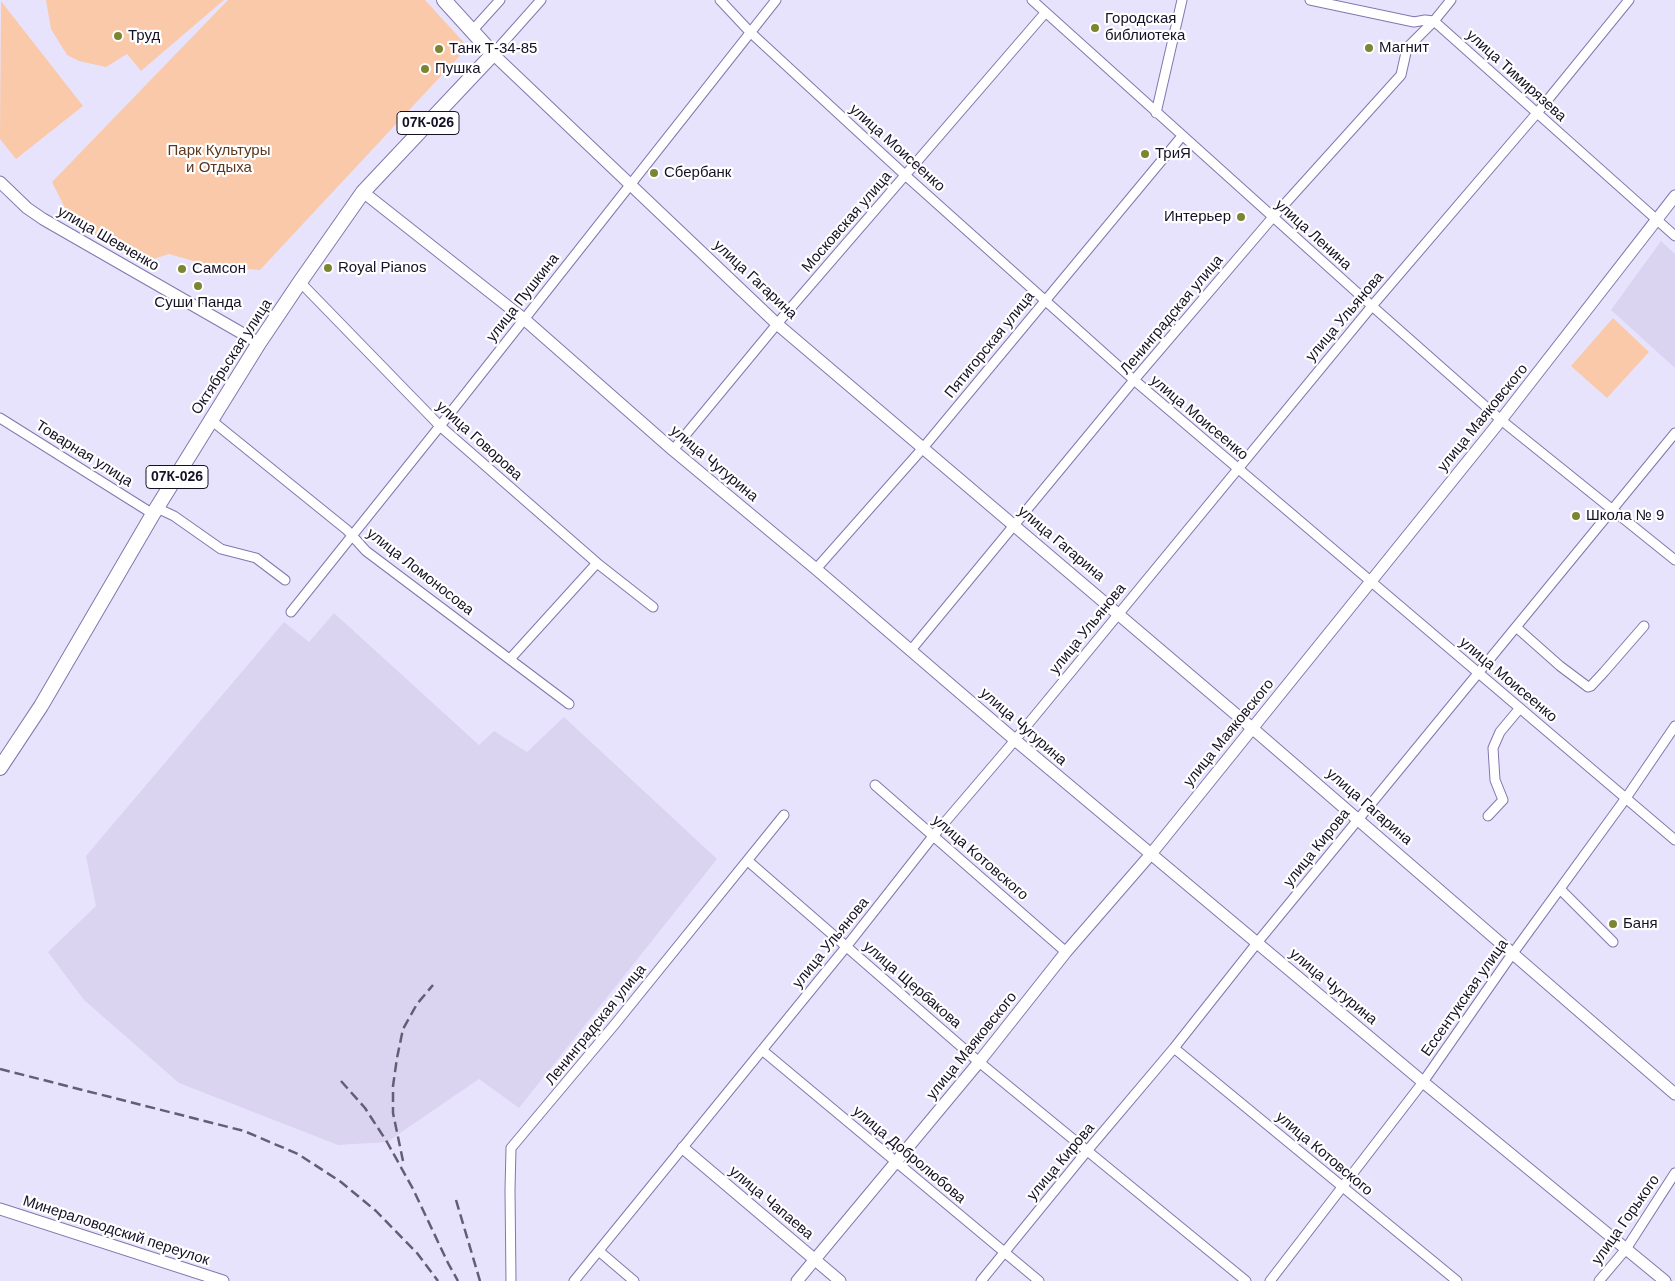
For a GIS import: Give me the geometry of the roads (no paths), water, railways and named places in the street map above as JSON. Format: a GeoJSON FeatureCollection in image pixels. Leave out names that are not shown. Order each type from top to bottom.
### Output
{"type":"FeatureCollection","features":[{"type":"Feature","properties":{"kind":"main road","name":"улица Гагарина"},"geometry":{"type":"LineString","coordinates":[[444,0],[493,54]]}},
{"type":"Feature","properties":{"kind":"main road","name":"Октябрьская улица"},"geometry":{"type":"LineString","coordinates":[[0,768],[41,706],[155,511],[211,420],[300,282],[363,192],[493,54]]}},
{"type":"Feature","properties":{"kind":"street"},"geometry":{"type":"LineString","coordinates":[[472,31],[500,0]]}},
{"type":"Feature","properties":{"kind":"street","name":"Октябрьская улица"},"geometry":{"type":"LineString","coordinates":[[493,54],[541,0]]}},
{"type":"Feature","properties":{"kind":"street","name":"улица Моисеенко"},"geometry":{"type":"LineString","coordinates":[[720,0],[750,32],[905,175],[1134,380],[1675,840]]}},
{"type":"Feature","properties":{"kind":"street","name":"улица Пушкина"},"geometry":{"type":"LineString","coordinates":[[291,612],[776,0]]}},
{"type":"Feature","properties":{"kind":"street","name":"улица Ленина"},"geometry":{"type":"LineString","coordinates":[[1032,0],[1501,420],[1675,560]]}},
{"type":"Feature","properties":{"kind":"street"},"geometry":{"type":"LineString","coordinates":[[1156,113],[1182,0]]}},
{"type":"Feature","properties":{"kind":"street"},"geometry":{"type":"LineString","coordinates":[[1310,0],[1414,22],[1434,21]]}},
{"type":"Feature","properties":{"kind":"street","name":"Ленинградская улица"},"geometry":{"type":"LineString","coordinates":[[911,650],[1134,380],[1273,217],[1400,75],[1408,48],[1451,0]]}},
{"type":"Feature","properties":{"kind":"street","name":"улица Ульянова"},"geometry":{"type":"LineString","coordinates":[[574,1281],[600,1252],[934,835],[1015,740],[1372,306],[1537,113],[1629,0]]}},
{"type":"Feature","properties":{"kind":"street","name":"Московская улица"},"geometry":{"type":"LineString","coordinates":[[673,450],[777,324],[1045,13]]}},
{"type":"Feature","properties":{"kind":"street","name":"улица Тимирязева"},"geometry":{"type":"LineString","coordinates":[[1434,21],[1675,236]]}},
{"type":"Feature","properties":{"kind":"street","name":"улица Гагарина"},"geometry":{"type":"LineString","coordinates":[[493,54],[777,324],[1252,728],[1675,1094]]}},
{"type":"Feature","properties":{"kind":"street","name":"Пятигорская улица"},"geometry":{"type":"LineString","coordinates":[[816,570],[923,448],[1182,136]]}},
{"type":"Feature","properties":{"kind":"street","name":"улица Шевченко"},"geometry":{"type":"LineString","coordinates":[[0,182],[27,208],[43,219],[259,343]]}},
{"type":"Feature","properties":{"kind":"street","name":"улица Чугурина"},"geometry":{"type":"LineString","coordinates":[[363,192],[524,319],[673,450],[1015,740],[1665,1281]]}},
{"type":"Feature","properties":{"kind":"street","name":"улица Маяковского"},"geometry":{"type":"LineString","coordinates":[[797,1281],[979,1062],[1066,952],[1151,854],[1501,420],[1675,196]]}},
{"type":"Feature","properties":{"kind":"street","name":"улица Говорова"},"geometry":{"type":"LineString","coordinates":[[300,282],[440,426],[597,563],[653,607]]}},
{"type":"Feature","properties":{"kind":"street","name":"Товарная улица"},"geometry":{"type":"LineString","coordinates":[[0,418],[155,511],[174,516],[221,549],[256,558],[285,580]]}},
{"type":"Feature","properties":{"kind":"street","name":"улица Ломоносова"},"geometry":{"type":"LineString","coordinates":[[211,420],[347,530],[366,551],[569,704]]}},
{"type":"Feature","properties":{"kind":"street","name":"улица Кирова"},"geometry":{"type":"LineString","coordinates":[[981,1281],[1174,1048],[1358,819],[1675,433]]}},
{"type":"Feature","properties":{"kind":"street"},"geometry":{"type":"LineString","coordinates":[[510,659],[597,563]]}},
{"type":"Feature","properties":{"kind":"street"},"geometry":{"type":"LineString","coordinates":[[1516,626],[1560,666],[1584,686],[1588,687],[1604,672],[1644,626]]}},
{"type":"Feature","properties":{"kind":"street"},"geometry":{"type":"LineString","coordinates":[[1488,816],[1503,800],[1495,780],[1493,748],[1500,732],[1520,708]]}},
{"type":"Feature","properties":{"kind":"street","name":"Ессентукская улица"},"geometry":{"type":"LineString","coordinates":[[1270,1281],[1424,1082],[1675,726]]}},
{"type":"Feature","properties":{"kind":"street","name":"улица Котовского"},"geometry":{"type":"LineString","coordinates":[[875,785],[1066,952]]}},
{"type":"Feature","properties":{"kind":"street","name":"Ленинградская улица"},"geometry":{"type":"LineString","coordinates":[[511,1281],[511,1148],[748,862],[784,815]]}},
{"type":"Feature","properties":{"kind":"street","name":"улица Щербакова"},"geometry":{"type":"LineString","coordinates":[[748,862],[979,1062],[1246,1281]]}},
{"type":"Feature","properties":{"kind":"street"},"geometry":{"type":"LineString","coordinates":[[1560,889],[1613,942]]}},
{"type":"Feature","properties":{"kind":"street","name":"улица Котовского"},"geometry":{"type":"LineString","coordinates":[[1174,1048],[1457,1281]]}},
{"type":"Feature","properties":{"kind":"street","name":"улица Добролюбова"},"geometry":{"type":"LineString","coordinates":[[762,1050],[1039,1281]]}},
{"type":"Feature","properties":{"kind":"street","name":"улица Чапаева"},"geometry":{"type":"LineString","coordinates":[[683,1148],[840,1281]]}},
{"type":"Feature","properties":{"kind":"street","name":"улица Горького"},"geometry":{"type":"LineString","coordinates":[[1599,1281],[1626,1249],[1675,1174]]}},
{"type":"Feature","properties":{"kind":"street","name":"Минераловодский переулок"},"geometry":{"type":"LineString","coordinates":[[0,1209],[223,1281]]}},
{"type":"Feature","properties":{"kind":"street"},"geometry":{"type":"LineString","coordinates":[[600,1252],[634,1281]]}},
{"type":"Feature","properties":{"kind":"railway"},"geometry":{"type":"LineString","coordinates":[[403,1161],[393,1113],[393,1086],[397,1058],[403,1029],[417,1004],[433,985]]}},
{"type":"Feature","properties":{"kind":"railway"},"geometry":{"type":"LineString","coordinates":[[0,1069],[244,1131],[298,1154],[341,1182],[376,1211],[417,1253],[438,1281]]}},
{"type":"Feature","properties":{"kind":"railway"},"geometry":{"type":"LineString","coordinates":[[341,1081],[365,1108],[387,1142],[413,1189],[458,1281]]}},
{"type":"Feature","properties":{"kind":"railway"},"geometry":{"type":"LineString","coordinates":[[456,1200],[480,1281]]}},
{"type":"Feature","properties":{"kind":"place","name":"Городская библиотека"},"geometry":{"type":"Point","coordinates":[1095,28]}},
{"type":"Feature","properties":{"kind":"place","name":"Труд"},"geometry":{"type":"Point","coordinates":[118,36]}},
{"type":"Feature","properties":{"kind":"place","name":"Магнит"},"geometry":{"type":"Point","coordinates":[1369,48]}},
{"type":"Feature","properties":{"kind":"place","name":"Танк Т-34-85"},"geometry":{"type":"Point","coordinates":[439,49]}},
{"type":"Feature","properties":{"kind":"place","name":"Пушка"},"geometry":{"type":"Point","coordinates":[425,69]}},
{"type":"Feature","properties":{"kind":"place","name":"ТриЯ"},"geometry":{"type":"Point","coordinates":[1145,154]}},
{"type":"Feature","properties":{"kind":"place","name":"Сбербанк"},"geometry":{"type":"Point","coordinates":[654,173]}},
{"type":"Feature","properties":{"kind":"place","name":"Интерьер"},"geometry":{"type":"Point","coordinates":[1241,217]}},
{"type":"Feature","properties":{"kind":"place","name":"Royal Pianos"},"geometry":{"type":"Point","coordinates":[328,268]}},
{"type":"Feature","properties":{"kind":"place","name":"Самсон"},"geometry":{"type":"Point","coordinates":[182,269]}},
{"type":"Feature","properties":{"kind":"place","name":"Суши Панда"},"geometry":{"type":"Point","coordinates":[198,286]}},
{"type":"Feature","properties":{"kind":"place","name":"Школа № 9"},"geometry":{"type":"Point","coordinates":[1576,516]}},
{"type":"Feature","properties":{"kind":"place","name":"Баня"},"geometry":{"type":"Point","coordinates":[1613,924]}},
{"type":"Feature","properties":{"kind":"park label","name":"Парк Культуры и Отдыха"},"geometry":{"type":"Point","coordinates":[219,160]}}]}
